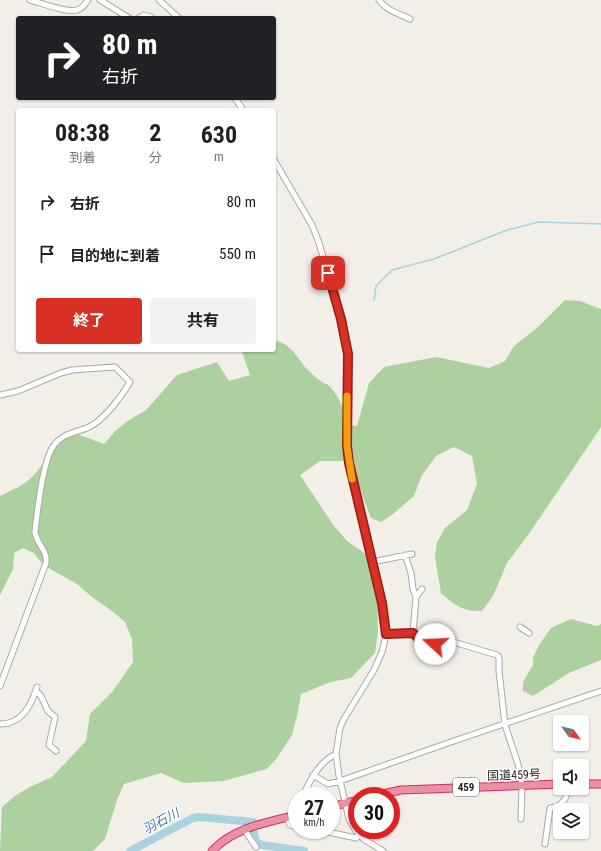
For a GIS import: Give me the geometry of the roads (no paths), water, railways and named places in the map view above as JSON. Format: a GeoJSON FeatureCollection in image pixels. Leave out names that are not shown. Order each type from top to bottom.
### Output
{"type":"FeatureCollection","features":[{"type":"Feature","properties":{"kind":"highway","name":"国道459号"},"geometry":{"type":"LineString","coordinates":[[400,790],[553,784]]}},
{"type":"Feature","properties":{"kind":"highway"},"geometry":{"type":"LineString","coordinates":[[589,784],[601,784]]}},
{"type":"Feature","properties":{"kind":"highway"},"geometry":{"type":"LineString","coordinates":[[340,805],[348,803]]}},
{"type":"Feature","properties":{"kind":"highway"},"geometry":{"type":"LineString","coordinates":[[212,851],[220,842],[237,831],[287,817]]}},
{"type":"Feature","properties":{"kind":"street"},"geometry":{"type":"LineString","coordinates":[[30,0],[74,11],[81,8],[88,0]]}},
{"type":"Feature","properties":{"kind":"street"},"geometry":{"type":"LineString","coordinates":[[100,0],[126,16]]}},
{"type":"Feature","properties":{"kind":"street"},"geometry":{"type":"LineString","coordinates":[[159,0],[177,16]]}},
{"type":"Feature","properties":{"kind":"street"},"geometry":{"type":"LineString","coordinates":[[379,0],[390,10],[410,19]]}},
{"type":"Feature","properties":{"kind":"street"},"geometry":{"type":"LineString","coordinates":[[276,163],[312,225],[319,243],[341,319],[348,354],[347,446],[349,463],[382,603],[386,634],[382,652],[374,670],[340,728],[336,754],[340,781],[348,814]]}},
{"type":"Feature","properties":{"kind":"street"},"geometry":{"type":"LineString","coordinates":[[0,395],[18,391],[72,370],[114,367],[130,382],[114,404],[95,423],[62,436],[50,450],[46,465],[35,532],[46,557],[46,563],[0,686]]}},
{"type":"Feature","properties":{"kind":"street"},"geometry":{"type":"LineString","coordinates":[[372,562],[412,554]]}},
{"type":"Feature","properties":{"kind":"street"},"geometry":{"type":"LineString","coordinates":[[405,555],[411,573],[413,590],[416,597],[413,633],[419,640],[424,643],[435,644],[450,641],[497,655],[499,657],[499,671],[505,723],[518,764],[522,785],[522,819]]}},
{"type":"Feature","properties":{"kind":"street"},"geometry":{"type":"LineString","coordinates":[[416,597],[422,589]]}},
{"type":"Feature","properties":{"kind":"street"},"geometry":{"type":"LineString","coordinates":[[520,627],[529,632]]}},
{"type":"Feature","properties":{"kind":"street"},"geometry":{"type":"LineString","coordinates":[[386,634],[413,633]]}},
{"type":"Feature","properties":{"kind":"street"},"geometry":{"type":"LineString","coordinates":[[0,724],[11,723],[20,718],[33,701],[37,689],[48,711],[55,717],[48,745],[56,751]]}},
{"type":"Feature","properties":{"kind":"street"},"geometry":{"type":"LineString","coordinates":[[313,775],[328,784],[340,781],[601,691]]}},
{"type":"Feature","properties":{"kind":"street"},"geometry":{"type":"LineString","coordinates":[[307,787],[313,775],[331,756],[336,754]]}},
{"type":"Feature","properties":{"kind":"street"},"geometry":{"type":"LineString","coordinates":[[545,844],[550,808],[556,808],[562,805],[566,795]]}},
{"type":"Feature","properties":{"kind":"street"},"geometry":{"type":"LineString","coordinates":[[244,829],[256,848]]}},
{"type":"Feature","properties":{"kind":"street"},"geometry":{"type":"LineString","coordinates":[[364,839],[383,851]]}},
{"type":"Feature","properties":{"kind":"waterway"},"geometry":{"type":"LineString","coordinates":[[374,301],[376,286],[392,270],[434,259],[507,230],[539,222],[601,224]]}},
{"type":"Feature","properties":{"kind":"waterway","name":"羽石川"},"geometry":{"type":"LineString","coordinates":[[130,851],[193,818],[199,817],[253,822]]}},
{"type":"Feature","properties":{"kind":"waterway","name":"羽石川"},"geometry":{"type":"LineString","coordinates":[[254,832],[256,840],[262,845],[304,851]]}}]}
